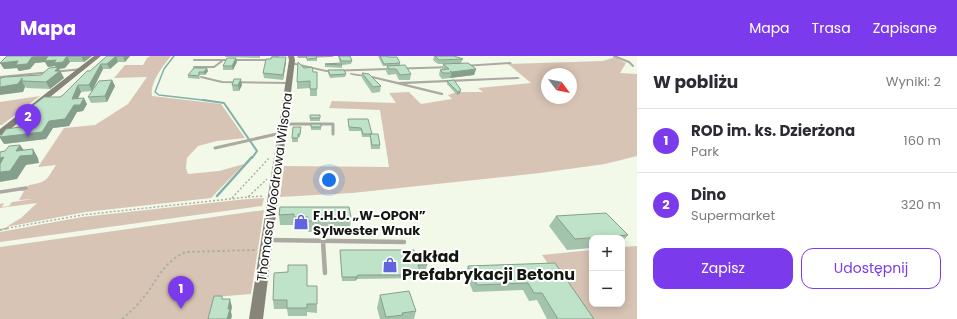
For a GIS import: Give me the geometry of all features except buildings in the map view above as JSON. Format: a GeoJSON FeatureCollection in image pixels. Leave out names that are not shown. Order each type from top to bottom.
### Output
{"type":"FeatureCollection","features":[{"type":"Feature","properties":{"kind":"street"},"geometry":{"type":"LineString","coordinates":[[0,133],[98,56]]}},
{"type":"Feature","properties":{"kind":"street"},"geometry":{"type":"LineString","coordinates":[[294,59],[332,56]]}},
{"type":"Feature","properties":{"kind":"street"},"geometry":{"type":"LineString","coordinates":[[294,59],[326,71],[372,77],[441,94]]}},
{"type":"Feature","properties":{"kind":"street","name":"Thomasa Woodrowa Wilsona"},"geometry":{"type":"LineString","coordinates":[[256,319],[281,133],[294,59]]}},
{"type":"Feature","properties":{"kind":"street"},"geometry":{"type":"LineString","coordinates":[[326,71],[487,66],[510,63]]}},
{"type":"Feature","properties":{"kind":"street"},"geometry":{"type":"LineString","coordinates":[[0,77],[82,69]]}},
{"type":"Feature","properties":{"kind":"street"},"geometry":{"type":"LineString","coordinates":[[399,83],[518,78]]}},
{"type":"Feature","properties":{"kind":"lane"},"geometry":{"type":"LineString","coordinates":[[614,56],[629,62],[633,66]]}},
{"type":"Feature","properties":{"kind":"lane"},"geometry":{"type":"LineString","coordinates":[[194,60],[275,60]]}},
{"type":"Feature","properties":{"kind":"lane"},"geometry":{"type":"LineString","coordinates":[[194,68],[214,67],[222,61]]}},
{"type":"Feature","properties":{"kind":"lane"},"geometry":{"type":"LineString","coordinates":[[201,77],[222,82],[289,83]]}},
{"type":"Feature","properties":{"kind":"lane"},"geometry":{"type":"LineString","coordinates":[[283,124],[333,124],[333,134]]}},
{"type":"Feature","properties":{"kind":"lane"},"geometry":{"type":"LineString","coordinates":[[215,148],[281,133]]}},
{"type":"Feature","properties":{"kind":"lane"},"geometry":{"type":"LineString","coordinates":[[0,192],[26,188]]}},
{"type":"Feature","properties":{"kind":"lane"},"geometry":{"type":"LineString","coordinates":[[266,245],[323,241],[404,242]]}},
{"type":"Feature","properties":{"kind":"lane"},"geometry":{"type":"LineString","coordinates":[[323,241],[325,273]]}},
{"type":"Feature","properties":{"kind":"path"},"geometry":{"type":"LineString","coordinates":[[231,199],[274,153]]}},
{"type":"Feature","properties":{"kind":"path"},"geometry":{"type":"LineString","coordinates":[[248,197],[271,176]]}},
{"type":"Feature","properties":{"kind":"path"},"geometry":{"type":"LineString","coordinates":[[0,230],[82,216],[248,197],[272,196]]}},
{"type":"Feature","properties":{"kind":"path"},"geometry":{"type":"LineString","coordinates":[[122,319],[134,309],[168,261],[176,255],[186,252],[266,245]]}},
{"type":"Feature","properties":{"kind":"shaded area"},"geometry":{"type":"Polygon","coordinates":[[[150,56],[171,56],[155,80],[152,96],[221,104],[245,138],[217,141],[198,146],[187,158],[186,168],[188,174],[219,171],[244,164],[211,198],[86,212],[6,227],[21,218],[37,203],[0,208],[0,204],[4,203],[2,207],[9,206],[12,202],[34,199],[19,200],[24,191],[19,191],[26,189],[29,185],[46,180],[56,165],[38,167],[64,128],[95,125],[128,104],[147,77],[114,78],[125,65],[143,65],[150,56]]]}},
{"type":"Feature","properties":{"kind":"shaded area"},"geometry":{"type":"Polygon","coordinates":[[[615,57],[626,63],[620,73],[637,74],[637,156],[605,164],[540,173],[352,193],[280,197],[284,166],[389,167],[380,110],[329,108],[332,101],[396,103],[389,93],[409,92],[421,104],[452,99],[448,95],[457,92],[483,92],[478,88],[531,83],[508,64],[603,61],[615,57]]]}},
{"type":"Feature","properties":{"kind":"shaded area"},"geometry":{"type":"Polygon","coordinates":[[[40,96],[2,125],[0,125],[0,102],[40,96]]]}},
{"type":"Feature","properties":{"kind":"shaded area"},"geometry":{"type":"Polygon","coordinates":[[[264,198],[262,206],[0,242],[0,232],[82,217],[264,198]]]}},
{"type":"Feature","properties":{"kind":"shaded area"},"geometry":{"type":"Polygon","coordinates":[[[264,210],[251,294],[214,297],[208,319],[0,319],[0,247],[264,210]]]}},
{"type":"Feature","properties":{"kind":"shaded area"},"geometry":{"type":"Polygon","coordinates":[[[637,246],[637,319],[586,319],[542,255],[589,250],[589,307],[625,307],[625,247],[637,246]]]}},
{"type":"Feature","properties":{"kind":"waterway"},"geometry":{"type":"LineString","coordinates":[[174,56],[164,69],[155,92],[159,95],[206,100]]}},
{"type":"Feature","properties":{"kind":"waterway"},"geometry":{"type":"LineString","coordinates":[[206,100],[211,101]]}},
{"type":"Feature","properties":{"kind":"waterway"},"geometry":{"type":"LineString","coordinates":[[206,100],[224,103],[257,151],[252,158]]}},
{"type":"Feature","properties":{"kind":"waterway"},"geometry":{"type":"LineString","coordinates":[[217,196],[252,157]]}},
{"type":"Feature","properties":{"kind":"place","name":"Dino"},"geometry":{"type":"Point","coordinates":[28,137]}},
{"type":"Feature","properties":{"kind":"place","name":"F.H.U. „W-OPON” Sylwester Wnuk"},"geometry":{"type":"Point","coordinates":[301,222]}},
{"type":"Feature","properties":{"kind":"place","name":"Zakład Prefabrykacji Betonu"},"geometry":{"type":"Point","coordinates":[390,265]}},
{"type":"Feature","properties":{"kind":"place","name":"ROD im. ks. Dzierżona"},"geometry":{"type":"Point","coordinates":[181,309]}}]}
